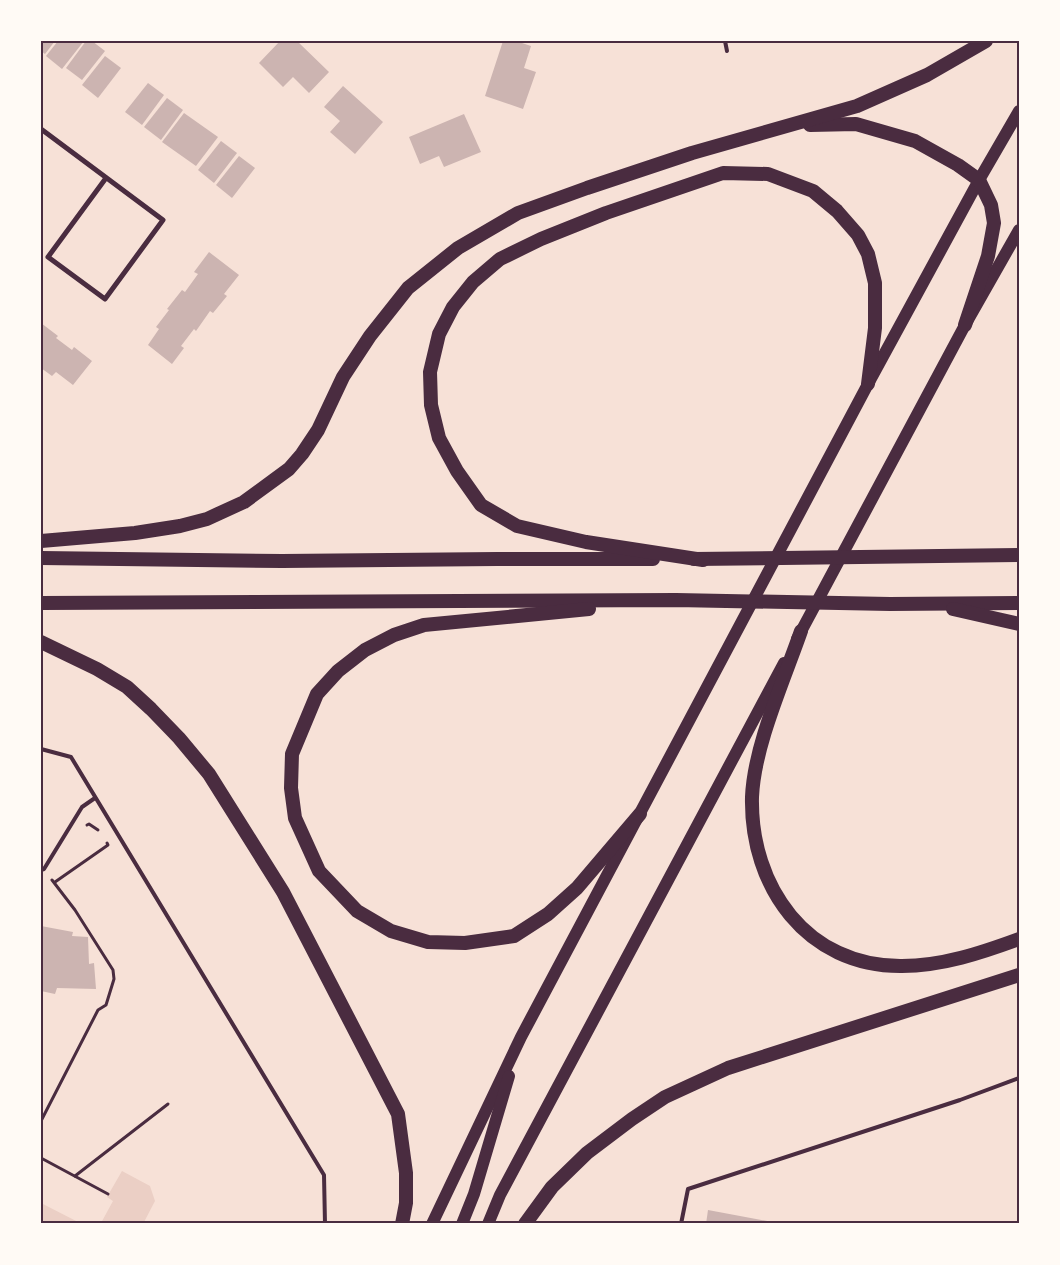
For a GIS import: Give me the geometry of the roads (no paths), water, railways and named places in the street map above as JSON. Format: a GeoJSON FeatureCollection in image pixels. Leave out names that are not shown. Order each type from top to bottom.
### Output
{"type":"FeatureCollection","features":[{"type":"Feature","properties":{"kind":"highway"},"geometry":{"type":"LineString","coordinates":[[41,541],[135,533],[180,526],[207,519],[244,502],[288,469],[302,454],[318,430],[344,377],[370,336],[408,288],[458,248],[518,213],[692,153],[857,106],[927,75],[986,41]]}},
{"type":"Feature","properties":{"kind":"highway"},"geometry":{"type":"LineString","coordinates":[[791,125],[856,124],[915,142],[958,165],[979,180],[991,204],[994,223],[988,256],[965,325]]}},
{"type":"Feature","properties":{"kind":"highway"},"geometry":{"type":"LineString","coordinates":[[703,560],[586,542],[517,526],[481,505],[457,471],[439,438],[431,405],[430,372],[439,334],[453,307],[473,282],[500,260],[541,239],[606,213],[723,173],[768,174],[813,191],[837,211],[858,235],[868,254],[875,283],[875,328],[868,384]]}},
{"type":"Feature","properties":{"kind":"highway"},"geometry":{"type":"LineString","coordinates":[[41,558],[282,561],[703,560],[917,555],[1019,555]]}},
{"type":"Feature","properties":{"kind":"highway"},"geometry":{"type":"LineString","coordinates":[[640,814],[577,888],[548,914],[514,936],[465,943],[428,942],[390,931],[357,911],[320,872],[296,818],[291,788],[292,754],[317,694],[338,671],[365,650],[394,635],[424,625],[676,600]]}},
{"type":"Feature","properties":{"kind":"highway"},"geometry":{"type":"LineString","coordinates":[[41,603],[676,600],[890,604],[1019,603]]}},
{"type":"Feature","properties":{"kind":"highway"},"geometry":{"type":"LineString","coordinates":[[931,604],[1019,624]]}},
{"type":"Feature","properties":{"kind":"highway"},"geometry":{"type":"LineString","coordinates":[[801,631],[767,728],[756,766],[752,797],[754,829],[760,856],[771,887],[785,910],[808,935],[840,954],[869,963],[902,966],[944,962],[984,952],[1019,939]]}},
{"type":"Feature","properties":{"kind":"highway"},"geometry":{"type":"LineString","coordinates":[[41,642],[97,669],[127,687],[152,708],[209,774],[283,892],[398,1114],[406,1173],[406,1203],[402,1224]]}},
{"type":"Feature","properties":{"kind":"highway"},"geometry":{"type":"LineString","coordinates":[[525,1224],[552,1187],[587,1153],[632,1119],[666,1097],[728,1068],[1019,974]]}},
{"type":"Feature","properties":{"kind":"main road"},"geometry":{"type":"LineString","coordinates":[[432,1224],[521,1037],[868,384],[979,180],[1019,111]]}},
{"type":"Feature","properties":{"kind":"main road"},"geometry":{"type":"LineString","coordinates":[[488,1224],[500,1194],[518,1160],[965,325],[1019,230]]}},
{"type":"Feature","properties":{"kind":"main road"},"geometry":{"type":"LineString","coordinates":[[462,1224],[474,1194],[521,1037]]}},
{"type":"Feature","properties":{"kind":"street"},"geometry":{"type":"LineString","coordinates":[[41,129],[163,220],[104,299],[48,257],[106,178]]}},
{"type":"Feature","properties":{"kind":"lane"},"geometry":{"type":"LineString","coordinates":[[726,41],[727,51]]}},
{"type":"Feature","properties":{"kind":"lane"},"geometry":{"type":"LineString","coordinates":[[41,750],[71,757],[324,1175],[325,1224]]}},
{"type":"Feature","properties":{"kind":"lane"},"geometry":{"type":"LineString","coordinates":[[41,870],[44,869],[82,806],[95,798]]}},
{"type":"Feature","properties":{"kind":"lane"},"geometry":{"type":"LineString","coordinates":[[680,1224],[688,1189],[960,1100],[1019,1078]]}}]}
